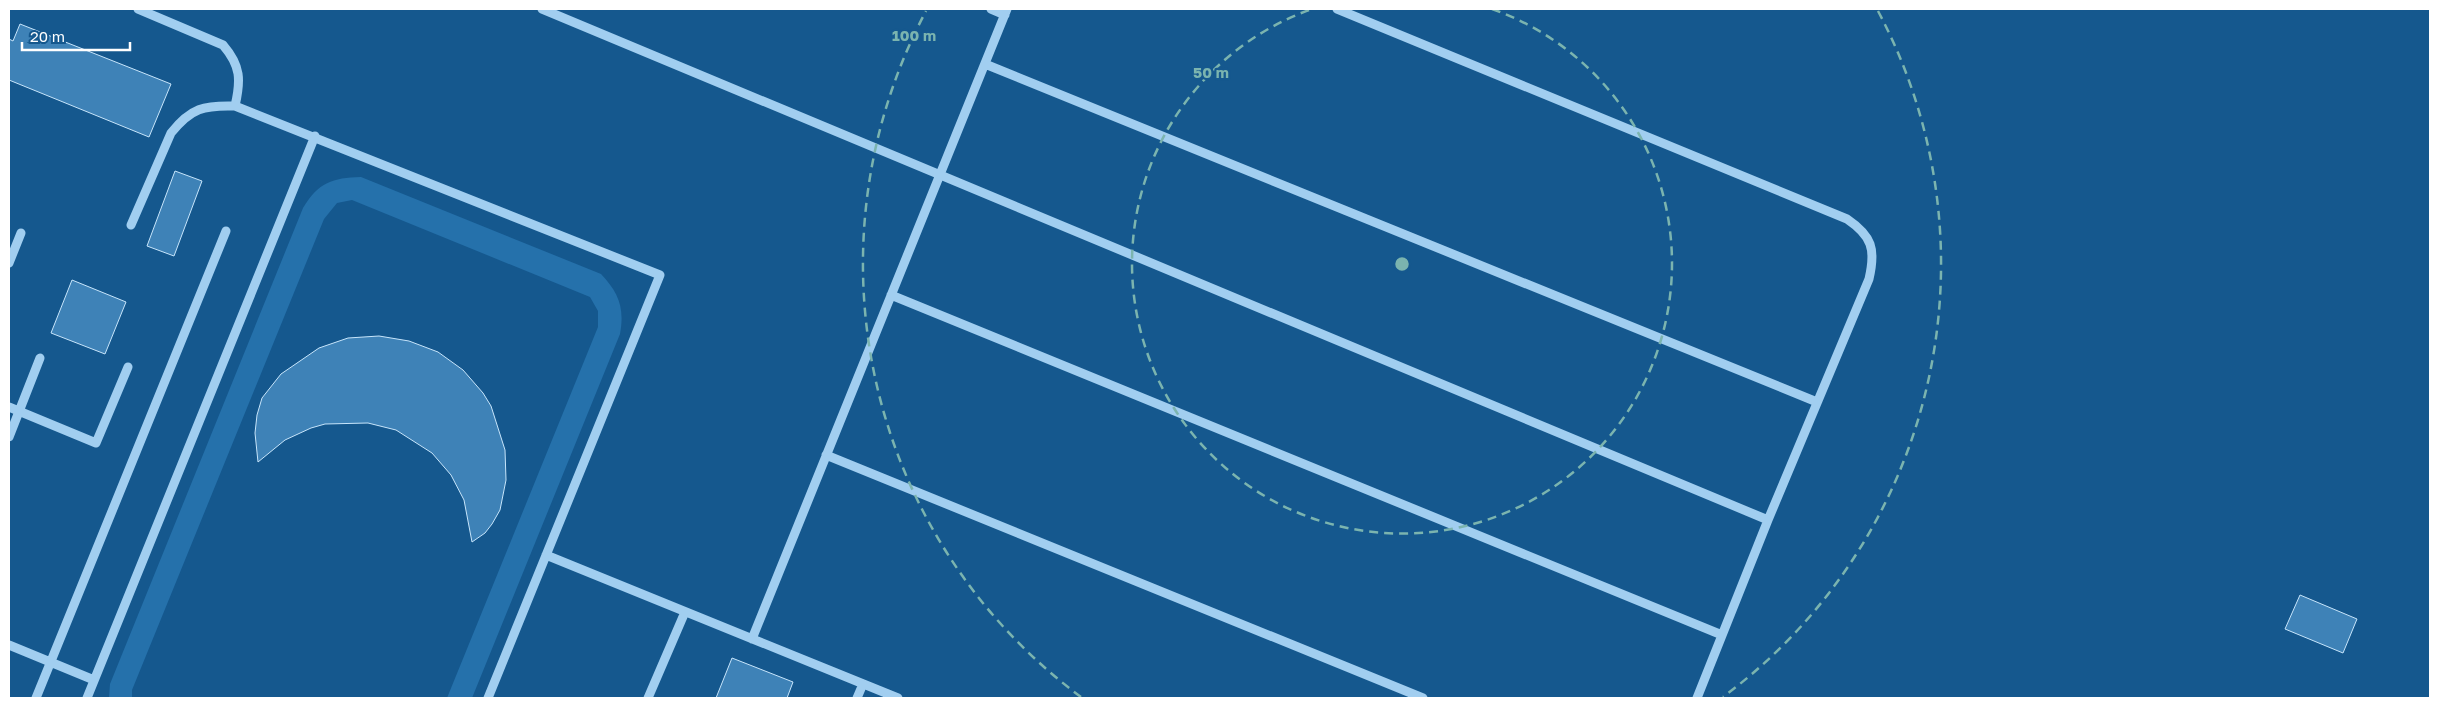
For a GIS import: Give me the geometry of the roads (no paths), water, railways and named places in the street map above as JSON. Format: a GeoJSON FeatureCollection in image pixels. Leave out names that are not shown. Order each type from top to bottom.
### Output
{"type":"FeatureCollection","features":[{"type":"Feature","properties":{"kind":"lane"},"geometry":{"type":"LineString","coordinates":[[138,9],[223,45],[237,67],[240,84],[235,106]]}},
{"type":"Feature","properties":{"kind":"lane"},"geometry":{"type":"LineString","coordinates":[[542,9],[1768,520]]}},
{"type":"Feature","properties":{"kind":"lane"},"geometry":{"type":"LineString","coordinates":[[752,639],[1006,12],[991,9]]}},
{"type":"Feature","properties":{"kind":"lane"},"geometry":{"type":"LineString","coordinates":[[1337,9],[1847,219],[1862,230],[1871,245],[1873,260],[1869,279],[1768,520],[1697,698]]}},
{"type":"Feature","properties":{"kind":"lane"},"geometry":{"type":"LineString","coordinates":[[985,64],[1818,402]]}},
{"type":"Feature","properties":{"kind":"lane"},"geometry":{"type":"LineString","coordinates":[[131,225],[171,133],[181,121],[195,110],[211,106],[235,106],[315,136],[660,275],[488,698]]}},
{"type":"Feature","properties":{"kind":"lane"},"geometry":{"type":"LineString","coordinates":[[87,698],[315,136]]}},
{"type":"Feature","properties":{"kind":"lane"},"geometry":{"type":"LineString","coordinates":[[36,698],[226,230]]}},
{"type":"Feature","properties":{"kind":"lane"},"geometry":{"type":"LineString","coordinates":[[9,263],[21,233]]}},
{"type":"Feature","properties":{"kind":"lane"},"geometry":{"type":"LineString","coordinates":[[891,295],[1722,636]]}},
{"type":"Feature","properties":{"kind":"lane"},"geometry":{"type":"LineString","coordinates":[[9,437],[40,358]]}},
{"type":"Feature","properties":{"kind":"lane"},"geometry":{"type":"LineString","coordinates":[[9,407],[96,443],[128,367]]}},
{"type":"Feature","properties":{"kind":"lane"},"geometry":{"type":"LineString","coordinates":[[826,454],[1423,698]]}},
{"type":"Feature","properties":{"kind":"lane"},"geometry":{"type":"LineString","coordinates":[[546,555],[898,698]]}},
{"type":"Feature","properties":{"kind":"lane"},"geometry":{"type":"LineString","coordinates":[[648,698],[685,612]]}},
{"type":"Feature","properties":{"kind":"lane"},"geometry":{"type":"LineString","coordinates":[[9,645],[94,680]]}},
{"type":"Feature","properties":{"kind":"lane"},"geometry":{"type":"LineString","coordinates":[[857,698],[863,684]]}}]}
